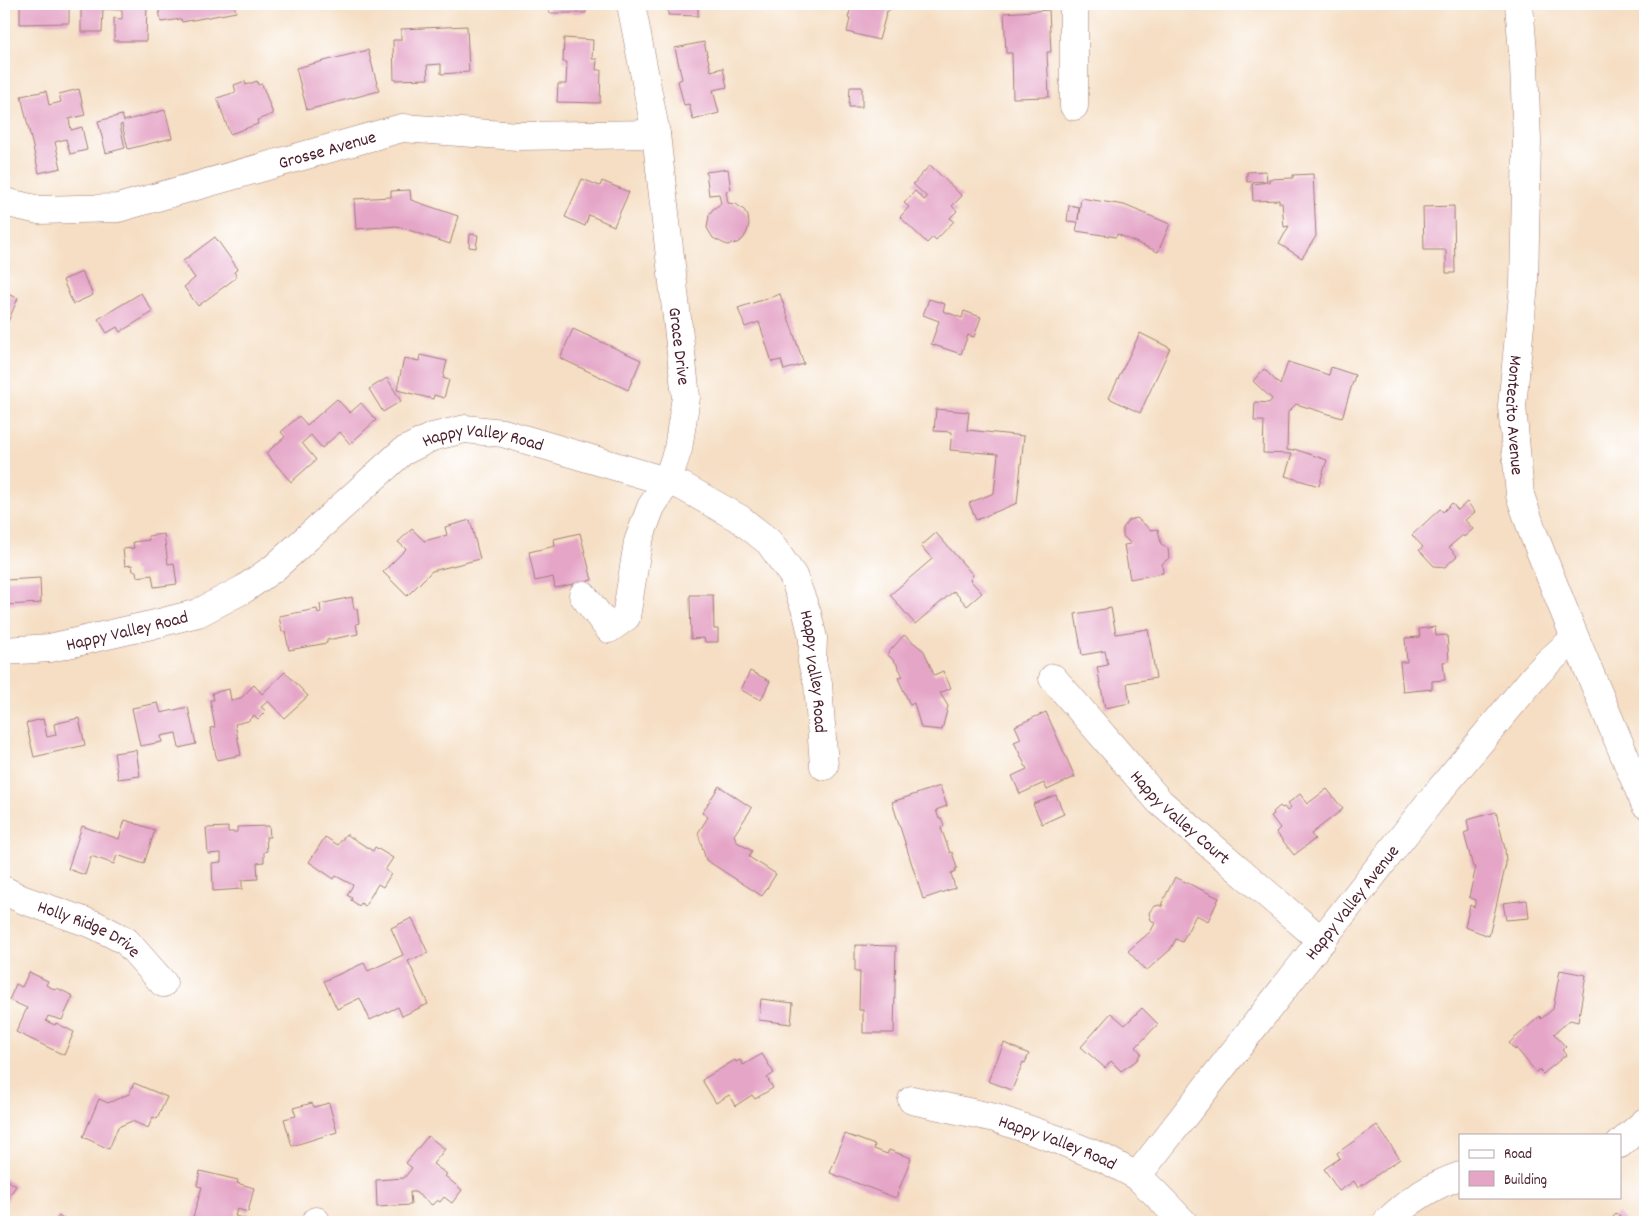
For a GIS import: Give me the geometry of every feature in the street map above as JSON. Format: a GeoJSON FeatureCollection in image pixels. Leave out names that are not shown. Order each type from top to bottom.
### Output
{"type":"FeatureCollection","features":[{"type":"Feature","properties":{"kind":"street","name":"Grace Drive"},"geometry":{"type":"LineString","coordinates":[[584,595],[609,629],[626,617],[638,542],[651,507],[667,482],[678,449],[686,397],[656,134],[631,4]]}},
{"type":"Feature","properties":{"kind":"street"},"geometry":{"type":"LineString","coordinates":[[1074,4],[1074,106]]}},
{"type":"Feature","properties":{"kind":"street","name":"Montecito Avenue"},"geometry":{"type":"LineString","coordinates":[[1519,4],[1527,141],[1524,277],[1512,406],[1520,495],[1526,515],[1575,638],[1645,804]]}},
{"type":"Feature","properties":{"kind":"street","name":"Grosse Avenue"},"geometry":{"type":"LineString","coordinates":[[9,205],[39,210],[118,208],[402,128],[518,136],[656,134]]}},
{"type":"Feature","properties":{"kind":"street","name":"Happy Valley Road"},"geometry":{"type":"LineString","coordinates":[[4,651],[50,648],[198,613],[244,589],[274,568],[402,452],[432,437],[464,429],[503,433],[682,486],[740,519],[768,542],[793,576],[807,613],[813,638],[812,662],[818,684],[824,766]]}},
{"type":"Feature","properties":{"kind":"street","name":"Happy Valley Avenue"},"geometry":{"type":"LineString","coordinates":[[1137,1176],[1429,803],[1535,676],[1575,638]]}},
{"type":"Feature","properties":{"kind":"street","name":"Happy Valley Court"},"geometry":{"type":"LineString","coordinates":[[1053,678],[1160,802],[1322,941]]}},
{"type":"Feature","properties":{"kind":"street","name":"Holly Ridge Drive"},"geometry":{"type":"LineString","coordinates":[[4,890],[21,899],[96,925],[126,941],[163,983]]}},
{"type":"Feature","properties":{"kind":"street","name":"Happy Valley Road"},"geometry":{"type":"LineString","coordinates":[[912,1100],[1005,1121],[1103,1158],[1137,1176],[1183,1222]]}},
{"type":"Feature","properties":{"kind":"street"},"geometry":{"type":"LineString","coordinates":[[1622,1142],[1645,1122]]}},
{"type":"Feature","properties":{"kind":"street"},"geometry":{"type":"LineString","coordinates":[[1387,1222],[1429,1190],[1459,1176]]}},
{"type":"Feature","properties":{"kind":"building"},"geometry":{"type":"Polygon","coordinates":[[[20,4],[69,4],[69,23],[20,24],[20,4]]]}},
{"type":"Feature","properties":{"kind":"building"},"geometry":{"type":"Polygon","coordinates":[[[81,4],[147,4],[146,41],[114,41],[114,18],[122,19],[122,10],[103,9],[102,32],[81,32],[81,4]]]}},
{"type":"Feature","properties":{"kind":"building"},"geometry":{"type":"Polygon","coordinates":[[[158,4],[234,4],[236,12],[182,22],[181,19],[161,22],[158,4]]]}},
{"type":"Feature","properties":{"kind":"building"},"geometry":{"type":"Polygon","coordinates":[[[549,4],[585,4],[586,13],[549,13],[549,4]]]}},
{"type":"Feature","properties":{"kind":"building"},"geometry":{"type":"Polygon","coordinates":[[[668,4],[698,4],[698,16],[668,15],[668,4]]]}},
{"type":"Feature","properties":{"kind":"building"},"geometry":{"type":"Polygon","coordinates":[[[852,4],[896,4],[887,11],[879,40],[847,32],[852,4]]]}},
{"type":"Feature","properties":{"kind":"building"},"geometry":{"type":"Polygon","coordinates":[[[1049,10],[1051,52],[1047,52],[1049,97],[1013,98],[1012,53],[1006,53],[1004,13],[1049,10]]]}},
{"type":"Feature","properties":{"kind":"building"},"geometry":{"type":"Polygon","coordinates":[[[467,26],[469,72],[441,74],[441,64],[427,65],[428,79],[394,80],[393,40],[401,40],[401,29],[467,26]]]}},
{"type":"Feature","properties":{"kind":"building"},"geometry":{"type":"Polygon","coordinates":[[[564,38],[593,40],[592,59],[597,59],[596,70],[601,70],[600,103],[557,102],[558,84],[566,84],[567,62],[563,62],[564,38]]]}},
{"type":"Feature","properties":{"kind":"building"},"geometry":{"type":"Polygon","coordinates":[[[704,42],[711,71],[723,68],[727,87],[713,90],[719,113],[693,120],[689,104],[684,105],[678,81],[682,79],[675,48],[704,42]]]}},
{"type":"Feature","properties":{"kind":"building"},"geometry":{"type":"Polygon","coordinates":[[[368,50],[379,91],[307,110],[296,68],[368,50]]]}},
{"type":"Feature","properties":{"kind":"building"},"geometry":{"type":"Polygon","coordinates":[[[245,81],[246,85],[257,81],[258,85],[262,84],[273,114],[257,120],[258,124],[230,134],[217,98],[236,92],[234,85],[245,81]]]}},
{"type":"Feature","properties":{"kind":"building"},"geometry":{"type":"Polygon","coordinates":[[[850,87],[862,87],[862,107],[849,107],[850,87]]]}},
{"type":"Feature","properties":{"kind":"building"},"geometry":{"type":"Polygon","coordinates":[[[79,89],[85,115],[69,119],[71,130],[82,127],[87,150],[70,154],[66,139],[55,142],[61,168],[39,173],[21,96],[46,91],[49,105],[61,102],[59,94],[79,89]]]}},
{"type":"Feature","properties":{"kind":"building"},"geometry":{"type":"Polygon","coordinates":[[[165,110],[172,138],[128,149],[122,124],[120,125],[125,148],[106,153],[98,121],[122,115],[124,121],[165,110]]]}},
{"type":"Feature","properties":{"kind":"building"},"geometry":{"type":"Polygon","coordinates":[[[930,165],[962,196],[952,206],[957,211],[950,218],[954,221],[936,240],[933,237],[927,243],[900,217],[909,207],[904,203],[915,191],[924,200],[927,197],[913,184],[930,165]]]}},
{"type":"Feature","properties":{"kind":"building"},"geometry":{"type":"Polygon","coordinates":[[[728,169],[731,190],[726,191],[728,203],[736,204],[744,210],[748,216],[749,224],[743,239],[737,243],[727,245],[713,238],[707,228],[709,215],[713,209],[721,204],[719,194],[709,195],[706,172],[728,169]]]}},
{"type":"Feature","properties":{"kind":"building"},"geometry":{"type":"Polygon","coordinates":[[[1266,171],[1267,181],[1247,182],[1247,172],[1266,171]]]}},
{"type":"Feature","properties":{"kind":"building"},"geometry":{"type":"Polygon","coordinates":[[[1313,174],[1316,236],[1302,258],[1279,244],[1289,226],[1284,227],[1282,203],[1279,203],[1279,200],[1253,201],[1252,184],[1269,182],[1269,179],[1293,178],[1293,175],[1313,174]]]}},
{"type":"Feature","properties":{"kind":"building"},"geometry":{"type":"Polygon","coordinates":[[[582,179],[600,186],[602,181],[629,192],[614,226],[589,215],[585,226],[565,217],[582,179]]]}},
{"type":"Feature","properties":{"kind":"building"},"geometry":{"type":"Polygon","coordinates":[[[410,190],[411,200],[458,216],[450,244],[397,226],[356,229],[354,199],[391,197],[391,191],[410,190]]]}},
{"type":"Feature","properties":{"kind":"building"},"geometry":{"type":"Polygon","coordinates":[[[1081,198],[1124,205],[1170,224],[1158,252],[1117,234],[1116,237],[1076,231],[1078,222],[1067,221],[1069,205],[1079,207],[1078,220],[1081,198]]]}},
{"type":"Feature","properties":{"kind":"building"},"geometry":{"type":"Polygon","coordinates":[[[1454,206],[1455,273],[1446,273],[1446,250],[1424,250],[1423,207],[1454,206]]]}},
{"type":"Feature","properties":{"kind":"building"},"geometry":{"type":"Polygon","coordinates":[[[470,234],[478,235],[476,248],[469,247],[470,234]]]}},
{"type":"Feature","properties":{"kind":"building"},"geometry":{"type":"Polygon","coordinates":[[[215,237],[238,269],[234,272],[237,277],[198,306],[184,287],[195,278],[183,261],[215,237]]]}},
{"type":"Feature","properties":{"kind":"building"},"geometry":{"type":"Polygon","coordinates":[[[82,272],[93,295],[73,304],[63,280],[82,272]]]}},
{"type":"Feature","properties":{"kind":"building"},"geometry":{"type":"Polygon","coordinates":[[[5,293],[18,298],[7,324],[4,322],[5,293]]]}},
{"type":"Feature","properties":{"kind":"building"},"geometry":{"type":"Polygon","coordinates":[[[141,293],[153,312],[120,332],[117,327],[107,333],[98,319],[141,293]]]}},
{"type":"Feature","properties":{"kind":"building"},"geometry":{"type":"Polygon","coordinates":[[[780,294],[804,364],[784,370],[781,360],[772,362],[759,322],[745,327],[738,308],[780,294]]]}},
{"type":"Feature","properties":{"kind":"building"},"geometry":{"type":"Polygon","coordinates":[[[929,299],[945,304],[943,311],[962,318],[964,311],[981,317],[974,337],[968,335],[961,354],[931,344],[939,321],[923,315],[929,299]]]}},
{"type":"Feature","properties":{"kind":"building"},"geometry":{"type":"Polygon","coordinates":[[[573,329],[641,360],[628,390],[560,358],[573,329]]]}},
{"type":"Feature","properties":{"kind":"building"},"geometry":{"type":"Polygon","coordinates":[[[1140,333],[1170,348],[1140,413],[1109,398],[1140,333]]]}},
{"type":"Feature","properties":{"kind":"building"},"geometry":{"type":"Polygon","coordinates":[[[420,355],[447,361],[443,378],[449,380],[444,398],[434,395],[433,399],[397,390],[404,358],[419,361],[420,355]]]}},
{"type":"Feature","properties":{"kind":"building"},"geometry":{"type":"Polygon","coordinates":[[[1288,362],[1329,375],[1331,367],[1355,375],[1342,418],[1296,404],[1288,412],[1287,450],[1293,451],[1294,449],[1327,460],[1319,486],[1285,476],[1292,454],[1263,453],[1264,421],[1254,421],[1255,402],[1269,403],[1272,399],[1253,381],[1264,369],[1280,385],[1288,362]]]}},
{"type":"Feature","properties":{"kind":"building"},"geometry":{"type":"Polygon","coordinates":[[[387,378],[401,401],[383,412],[369,389],[387,378]]]}},
{"type":"Feature","properties":{"kind":"building"},"geometry":{"type":"Polygon","coordinates":[[[337,399],[350,413],[361,403],[376,420],[350,444],[340,432],[322,448],[311,435],[302,443],[316,460],[291,482],[266,453],[285,437],[281,432],[299,416],[307,425],[337,399]]]}},
{"type":"Feature","properties":{"kind":"building"},"geometry":{"type":"Polygon","coordinates":[[[936,409],[969,412],[967,430],[1024,436],[1017,503],[976,520],[969,503],[994,493],[998,454],[950,450],[952,432],[934,431],[936,409]]]}},
{"type":"Feature","properties":{"kind":"building"},"geometry":{"type":"Polygon","coordinates":[[[1467,502],[1475,512],[1465,520],[1473,529],[1449,547],[1457,556],[1445,567],[1434,566],[1419,550],[1423,547],[1412,535],[1440,509],[1443,512],[1452,503],[1458,510],[1467,502]]]}},
{"type":"Feature","properties":{"kind":"building"},"geometry":{"type":"Polygon","coordinates":[[[1137,518],[1151,530],[1158,529],[1161,544],[1168,548],[1169,558],[1162,564],[1163,573],[1130,579],[1124,545],[1131,544],[1123,536],[1123,528],[1129,520],[1137,518]]]}},
{"type":"Feature","properties":{"kind":"building"},"geometry":{"type":"Polygon","coordinates":[[[470,520],[480,559],[432,571],[407,596],[383,572],[406,549],[398,542],[412,529],[424,541],[447,535],[445,527],[470,520]]]}},
{"type":"Feature","properties":{"kind":"building"},"geometry":{"type":"Polygon","coordinates":[[[580,533],[592,580],[555,588],[553,577],[535,581],[529,552],[555,546],[554,539],[580,533]]]}},
{"type":"Feature","properties":{"kind":"building"},"geometry":{"type":"Polygon","coordinates":[[[936,533],[973,575],[970,580],[982,593],[967,606],[954,591],[915,624],[890,595],[932,559],[921,546],[936,533]]]}},
{"type":"Feature","properties":{"kind":"building"},"geometry":{"type":"Polygon","coordinates":[[[164,534],[168,564],[174,563],[177,584],[154,587],[152,575],[137,577],[132,565],[125,566],[123,549],[134,548],[133,542],[149,540],[148,536],[164,534]]]}},
{"type":"Feature","properties":{"kind":"building"},"geometry":{"type":"Polygon","coordinates":[[[40,578],[41,603],[7,605],[6,580],[40,578]]]}},
{"type":"Feature","properties":{"kind":"building"},"geometry":{"type":"Polygon","coordinates":[[[690,595],[713,595],[714,629],[718,629],[718,642],[705,642],[704,638],[691,639],[690,595]]]}},
{"type":"Feature","properties":{"kind":"building"},"geometry":{"type":"Polygon","coordinates":[[[352,597],[354,609],[357,609],[359,623],[356,624],[358,634],[327,640],[327,643],[289,650],[285,631],[282,632],[279,616],[317,609],[318,613],[321,612],[320,604],[352,597]]]}},
{"type":"Feature","properties":{"kind":"building"},"geometry":{"type":"Polygon","coordinates":[[[1111,608],[1116,634],[1148,629],[1156,678],[1127,683],[1130,703],[1105,708],[1097,667],[1108,665],[1105,651],[1082,655],[1075,614],[1111,608]]]}},
{"type":"Feature","properties":{"kind":"building"},"geometry":{"type":"Polygon","coordinates":[[[1435,627],[1436,636],[1447,635],[1449,661],[1443,662],[1445,680],[1432,681],[1432,689],[1403,692],[1400,662],[1407,662],[1405,638],[1420,637],[1419,629],[1435,627]]]}},
{"type":"Feature","properties":{"kind":"building"},"geometry":{"type":"Polygon","coordinates":[[[904,635],[924,651],[934,675],[943,671],[951,688],[940,693],[948,706],[942,730],[921,728],[914,703],[910,705],[898,678],[903,676],[896,663],[887,654],[904,635]]]}},
{"type":"Feature","properties":{"kind":"building"},"geometry":{"type":"Polygon","coordinates":[[[750,671],[770,681],[761,700],[741,690],[750,671]]]}},
{"type":"Feature","properties":{"kind":"building"},"geometry":{"type":"Polygon","coordinates":[[[285,672],[308,696],[284,718],[268,701],[261,707],[266,711],[258,719],[254,715],[248,721],[235,724],[241,755],[217,760],[210,728],[215,727],[210,700],[214,700],[212,693],[229,689],[231,700],[241,698],[254,685],[262,694],[285,672]]]}},
{"type":"Feature","properties":{"kind":"building"},"geometry":{"type":"Polygon","coordinates":[[[158,703],[161,713],[188,707],[196,744],[179,748],[176,733],[161,736],[162,742],[140,746],[132,708],[158,703]]]}},
{"type":"Feature","properties":{"kind":"building"},"geometry":{"type":"Polygon","coordinates":[[[1046,712],[1075,777],[1047,790],[1044,783],[1020,794],[1012,776],[1027,769],[1014,742],[1021,739],[1015,726],[1046,712]]]}},
{"type":"Feature","properties":{"kind":"building"},"geometry":{"type":"Polygon","coordinates":[[[79,718],[85,745],[34,757],[26,723],[43,719],[47,737],[56,735],[54,724],[79,718]]]}},
{"type":"Feature","properties":{"kind":"building"},"geometry":{"type":"Polygon","coordinates":[[[136,750],[140,776],[118,779],[114,753],[136,750]]]}},
{"type":"Feature","properties":{"kind":"building"},"geometry":{"type":"Polygon","coordinates":[[[719,786],[752,808],[734,835],[737,842],[752,851],[749,857],[776,874],[762,896],[706,860],[698,833],[708,817],[702,813],[719,786]]]}},
{"type":"Feature","properties":{"kind":"building"},"geometry":{"type":"Polygon","coordinates":[[[940,786],[947,806],[936,810],[939,819],[941,818],[944,825],[941,828],[957,868],[955,869],[956,871],[951,873],[955,888],[923,899],[892,802],[940,786]]]}},
{"type":"Feature","properties":{"kind":"building"},"geometry":{"type":"Polygon","coordinates":[[[1327,789],[1343,809],[1311,834],[1315,839],[1294,855],[1276,832],[1280,828],[1271,816],[1274,814],[1273,812],[1280,806],[1284,807],[1287,811],[1291,808],[1287,804],[1300,794],[1307,804],[1327,789]]]}},
{"type":"Feature","properties":{"kind":"building"},"geometry":{"type":"Polygon","coordinates":[[[1056,795],[1064,814],[1042,824],[1033,804],[1056,795]]]}},
{"type":"Feature","properties":{"kind":"building"},"geometry":{"type":"Polygon","coordinates":[[[1496,812],[1505,849],[1506,864],[1489,936],[1465,927],[1470,905],[1474,907],[1476,900],[1469,897],[1476,867],[1473,867],[1464,833],[1469,831],[1467,820],[1496,812]]]}},
{"type":"Feature","properties":{"kind":"building"},"geometry":{"type":"Polygon","coordinates":[[[125,820],[155,830],[144,864],[117,855],[114,864],[91,856],[85,875],[68,869],[82,826],[119,839],[125,820]]]}},
{"type":"Feature","properties":{"kind":"building"},"geometry":{"type":"Polygon","coordinates":[[[269,826],[270,837],[266,837],[267,851],[264,852],[264,862],[257,863],[258,879],[242,880],[242,889],[213,891],[212,863],[221,862],[221,853],[208,854],[206,828],[228,827],[228,832],[237,832],[237,827],[269,826]]]}},
{"type":"Feature","properties":{"kind":"building"},"geometry":{"type":"Polygon","coordinates":[[[346,834],[373,851],[375,847],[393,858],[385,870],[391,874],[383,887],[378,884],[365,906],[361,903],[359,906],[347,895],[353,885],[336,876],[334,879],[309,862],[325,837],[338,845],[346,834]]]}},
{"type":"Feature","properties":{"kind":"building"},"geometry":{"type":"Polygon","coordinates":[[[1175,877],[1219,898],[1208,921],[1196,915],[1182,942],[1176,939],[1170,950],[1146,971],[1128,951],[1151,931],[1155,923],[1151,920],[1149,913],[1153,907],[1159,905],[1162,907],[1163,905],[1161,905],[1175,877]]]}},
{"type":"Feature","properties":{"kind":"building"},"geometry":{"type":"Polygon","coordinates":[[[1527,900],[1529,918],[1506,920],[1503,903],[1527,900]]]}},
{"type":"Feature","properties":{"kind":"building"},"geometry":{"type":"Polygon","coordinates":[[[412,918],[428,953],[408,961],[428,1004],[402,1016],[398,1007],[370,1020],[360,998],[337,1009],[324,981],[364,963],[368,971],[403,955],[391,928],[412,918]]]}},
{"type":"Feature","properties":{"kind":"building"},"geometry":{"type":"Polygon","coordinates":[[[855,945],[896,946],[894,1033],[863,1033],[863,1010],[859,1010],[860,972],[855,972],[855,945]]]}},
{"type":"Feature","properties":{"kind":"building"},"geometry":{"type":"Polygon","coordinates":[[[1560,970],[1586,975],[1578,1022],[1570,1020],[1554,1034],[1566,1047],[1562,1050],[1566,1055],[1543,1074],[1539,1070],[1536,1072],[1516,1048],[1515,1050],[1509,1043],[1540,1016],[1541,1019],[1553,1009],[1560,970]]]}},
{"type":"Feature","properties":{"kind":"building"},"geometry":{"type":"Polygon","coordinates":[[[29,972],[48,981],[46,985],[73,996],[62,1020],[48,1016],[46,1021],[55,1025],[56,1023],[74,1032],[64,1055],[16,1032],[27,1008],[9,1000],[16,984],[22,987],[29,972]]]}},
{"type":"Feature","properties":{"kind":"building"},"geometry":{"type":"Polygon","coordinates":[[[761,999],[793,1003],[791,1024],[759,1020],[761,999]]]}},
{"type":"Feature","properties":{"kind":"building"},"geometry":{"type":"Polygon","coordinates":[[[1142,1008],[1158,1024],[1136,1047],[1141,1053],[1137,1060],[1121,1071],[1111,1061],[1105,1068],[1081,1047],[1111,1013],[1125,1025],[1142,1008]]]}},
{"type":"Feature","properties":{"kind":"building"},"geometry":{"type":"Polygon","coordinates":[[[1004,1043],[1029,1054],[1025,1063],[1023,1062],[1012,1090],[988,1081],[1004,1043]]]}},
{"type":"Feature","properties":{"kind":"building"},"geometry":{"type":"Polygon","coordinates":[[[762,1054],[774,1073],[767,1078],[773,1088],[755,1099],[752,1095],[735,1106],[729,1095],[716,1103],[702,1080],[735,1060],[736,1062],[740,1060],[743,1065],[762,1054]]]}},
{"type":"Feature","properties":{"kind":"building"},"geometry":{"type":"Polygon","coordinates":[[[134,1083],[167,1097],[157,1119],[153,1117],[148,1128],[132,1121],[118,1127],[109,1149],[83,1137],[99,1099],[108,1103],[129,1094],[134,1083]]]}},
{"type":"Feature","properties":{"kind":"building"},"geometry":{"type":"Polygon","coordinates":[[[312,1103],[314,1107],[329,1103],[337,1132],[292,1146],[284,1119],[296,1116],[293,1108],[312,1103]]]}},
{"type":"Feature","properties":{"kind":"building"},"geometry":{"type":"Polygon","coordinates":[[[1377,1125],[1400,1159],[1358,1188],[1354,1181],[1339,1191],[1324,1169],[1340,1158],[1337,1153],[1377,1125]]]}},
{"type":"Feature","properties":{"kind":"building"},"geometry":{"type":"Polygon","coordinates":[[[845,1134],[875,1145],[874,1149],[887,1154],[889,1150],[911,1158],[896,1198],[830,1173],[845,1134]]]}},
{"type":"Feature","properties":{"kind":"building"},"geometry":{"type":"Polygon","coordinates":[[[428,1136],[445,1149],[433,1164],[447,1174],[445,1176],[462,1190],[452,1203],[444,1197],[440,1202],[437,1200],[432,1205],[415,1192],[410,1192],[411,1205],[377,1207],[376,1180],[404,1178],[412,1168],[406,1163],[428,1136]]]}},
{"type":"Feature","properties":{"kind":"building"},"geometry":{"type":"Polygon","coordinates":[[[200,1171],[238,1180],[237,1183],[254,1188],[248,1212],[237,1209],[235,1216],[246,1219],[245,1222],[202,1222],[202,1220],[193,1217],[202,1187],[197,1186],[200,1171]]]}},
{"type":"Feature","properties":{"kind":"building"},"geometry":{"type":"Polygon","coordinates":[[[4,1178],[16,1186],[4,1204],[4,1178]]]}},
{"type":"Feature","properties":{"kind":"building"},"geometry":{"type":"Polygon","coordinates":[[[1617,1213],[1626,1222],[1608,1222],[1617,1213]]]}},
{"type":"Feature","properties":{"kind":"building"},"geometry":{"type":"Polygon","coordinates":[[[59,1216],[66,1222],[54,1222],[59,1216]]]}}]}
